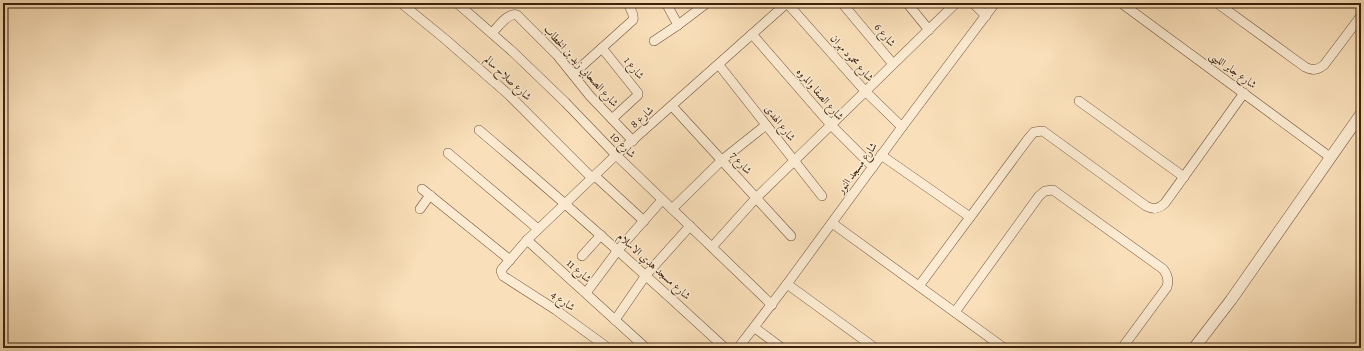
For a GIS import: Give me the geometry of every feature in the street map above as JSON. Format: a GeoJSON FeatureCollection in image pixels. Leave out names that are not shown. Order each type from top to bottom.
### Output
{"type":"FeatureCollection","features":[{"type":"Feature","properties":{"kind":"street","name":"شارع صلاح سالم"},"geometry":{"type":"LineString","coordinates":[[400,3],[482,70],[593,177]]}},
{"type":"Feature","properties":{"kind":"street","name":"شارع 10"},"geometry":{"type":"LineString","coordinates":[[457,3],[513,52],[662,200],[772,305]]}},
{"type":"Feature","properties":{"kind":"street"},"geometry":{"type":"LineString","coordinates":[[573,74],[633,20],[633,14],[629,7],[629,3]]}},
{"type":"Feature","properties":{"kind":"street"},"geometry":{"type":"LineString","coordinates":[[666,3],[678,25]]}},
{"type":"Feature","properties":{"kind":"street"},"geometry":{"type":"LineString","coordinates":[[654,41],[707,3]]}},
{"type":"Feature","properties":{"kind":"street","name":"شارع 8"},"geometry":{"type":"LineString","coordinates":[[502,274],[510,260],[527,240],[565,203],[616,155],[787,3]]}},
{"type":"Feature","properties":{"kind":"street","name":"شارع محمود مهران"},"geometry":{"type":"LineString","coordinates":[[787,3],[866,91],[902,127]]}},
{"type":"Feature","properties":{"kind":"street","name":"شارع 6"},"geometry":{"type":"LineString","coordinates":[[842,3],[893,64]]}},
{"type":"Feature","properties":{"kind":"street"},"geometry":{"type":"LineString","coordinates":[[907,3],[929,30]]}},
{"type":"Feature","properties":{"kind":"street"},"geometry":{"type":"LineString","coordinates":[[712,247],[756,198],[956,3]]}},
{"type":"Feature","properties":{"kind":"street"},"geometry":{"type":"LineString","coordinates":[[973,3],[986,16]]}},
{"type":"Feature","properties":{"kind":"street","name":"شارع مسجد النور"},"geometry":{"type":"LineString","coordinates":[[738,348],[755,328],[881,155],[995,3]]}},
{"type":"Feature","properties":{"kind":"street","name":"شارع جابر الليبى"},"geometry":{"type":"LineString","coordinates":[[1121,3],[1330,157]]}},
{"type":"Feature","properties":{"kind":"street"},"geometry":{"type":"LineString","coordinates":[[1217,3],[1305,67],[1312,70],[1319,70],[1324,65],[1361,16]]}},
{"type":"Feature","properties":{"kind":"street","name":"شارع الصحابي زيد بن الخطاب"},"geometry":{"type":"LineString","coordinates":[[492,33],[510,15],[517,15],[557,55],[590,96],[633,140]]}},
{"type":"Feature","properties":{"kind":"street","name":"شارع الصفا والمروه"},"geometry":{"type":"LineString","coordinates":[[752,34],[831,125],[873,167]]}},
{"type":"Feature","properties":{"kind":"street","name":"شارع 1"},"geometry":{"type":"LineString","coordinates":[[602,48],[638,92],[638,95],[612,119]]}},
{"type":"Feature","properties":{"kind":"street","name":"شارع الهدى"},"geometry":{"type":"LineString","coordinates":[[719,65],[822,196]]}},
{"type":"Feature","properties":{"kind":"street"},"geometry":{"type":"LineString","coordinates":[[919,286],[1034,132],[1044,131],[1152,209],[1160,208],[1244,94]]}},
{"type":"Feature","properties":{"kind":"street"},"geometry":{"type":"LineString","coordinates":[[1079,101],[1184,177]]}},
{"type":"Feature","properties":{"kind":"street","name":"شارع 7"},"geometry":{"type":"LineString","coordinates":[[672,106],[791,236]]}},
{"type":"Feature","properties":{"kind":"street"},"geometry":{"type":"LineString","coordinates":[[1194,348],[1231,300],[1361,114]]}},
{"type":"Feature","properties":{"kind":"street"},"geometry":{"type":"LineString","coordinates":[[672,209],[722,160],[766,125]]}},
{"type":"Feature","properties":{"kind":"street","name":"شارع مسجد هدي الاسلام"},"geometry":{"type":"LineString","coordinates":[[479,130],[565,203],[725,348]]}},
{"type":"Feature","properties":{"kind":"street"},"geometry":{"type":"LineString","coordinates":[[448,153],[538,229]]}},
{"type":"Feature","properties":{"kind":"street"},"geometry":{"type":"LineString","coordinates":[[881,155],[970,217]]}},
{"type":"Feature","properties":{"kind":"street"},"geometry":{"type":"LineString","coordinates":[[593,177],[644,221]]}},
{"type":"Feature","properties":{"kind":"street"},"geometry":{"type":"LineString","coordinates":[[422,189],[510,260]]}},
{"type":"Feature","properties":{"kind":"street"},"geometry":{"type":"LineString","coordinates":[[955,312],[1039,196],[1045,191],[1052,190],[1163,269],[1167,274],[1167,288],[1122,348]]}},
{"type":"Feature","properties":{"kind":"street"},"geometry":{"type":"LineString","coordinates":[[420,209],[430,195]]}},
{"type":"Feature","properties":{"kind":"street"},"geometry":{"type":"LineString","coordinates":[[586,293],[618,250],[662,200]]}},
{"type":"Feature","properties":{"kind":"street"},"geometry":{"type":"LineString","coordinates":[[832,222],[1004,348]]}},
{"type":"Feature","properties":{"kind":"street"},"geometry":{"type":"LineString","coordinates":[[615,320],[646,275],[690,226]]}},
{"type":"Feature","properties":{"kind":"street"},"geometry":{"type":"LineString","coordinates":[[582,256],[601,235]]}},
{"type":"Feature","properties":{"kind":"street","name":"شارع 11"},"geometry":{"type":"LineString","coordinates":[[527,240],[646,348]]}},
{"type":"Feature","properties":{"kind":"street","name":"شارع 4"},"geometry":{"type":"LineString","coordinates":[[502,274],[556,310],[605,347]]}},
{"type":"Feature","properties":{"kind":"street"},"geometry":{"type":"LineString","coordinates":[[787,284],[874,348]]}},
{"type":"Feature","properties":{"kind":"street"},"geometry":{"type":"LineString","coordinates":[[755,328],[782,348]]}}]}
